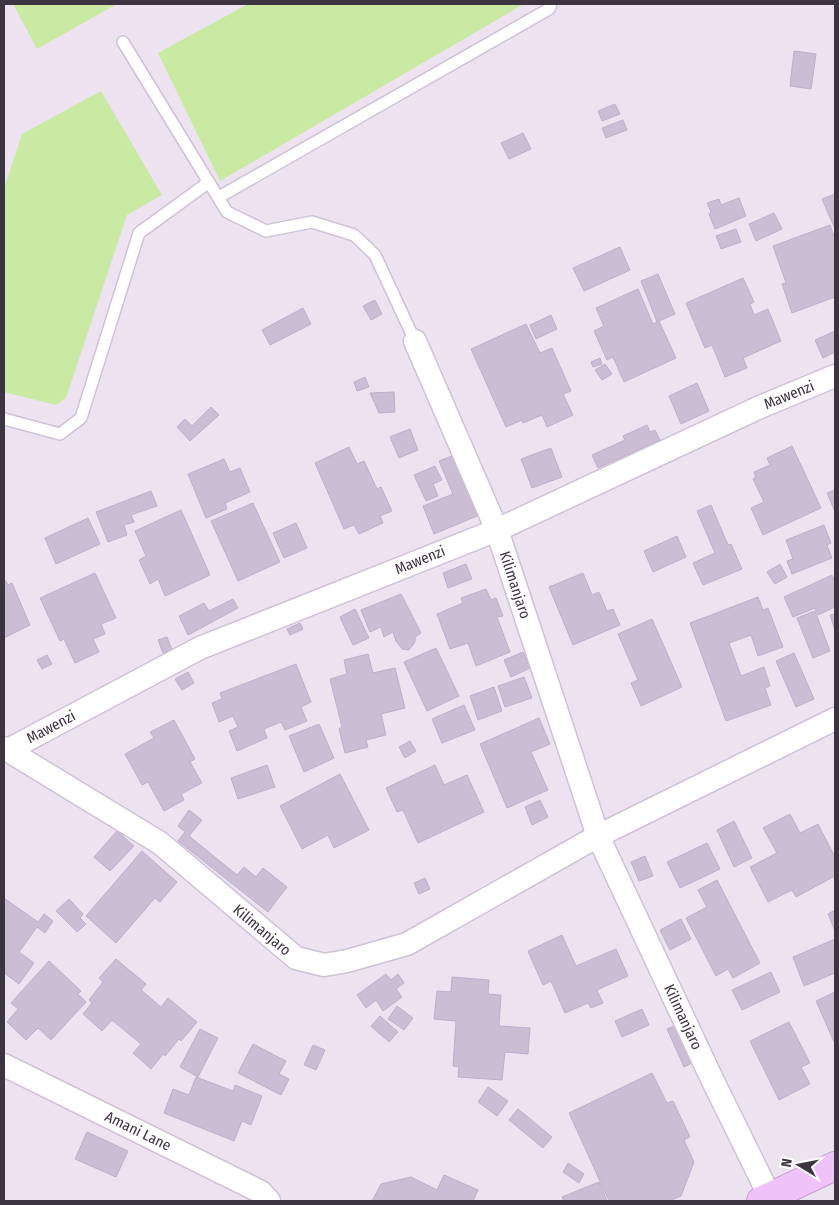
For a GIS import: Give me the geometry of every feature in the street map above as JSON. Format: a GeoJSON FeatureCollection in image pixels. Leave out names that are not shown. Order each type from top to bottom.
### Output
{"type":"FeatureCollection","features":[{"type":"Feature","properties":{"kind":"street","name":"Kilimanjaro"},"geometry":{"type":"LineString","coordinates":[[414,342],[497,530],[598,836],[708,1070],[765,1199]]}},
{"type":"Feature","properties":{"kind":"street","name":"Mawenzi"},"geometry":{"type":"LineString","coordinates":[[6,749],[200,648],[497,530],[752,411],[835,376]]}},
{"type":"Feature","properties":{"kind":"street","name":"Kilimanjaro"},"geometry":{"type":"LineString","coordinates":[[6,749],[160,843],[296,958],[324,965],[347,961],[407,944],[598,836],[835,719]]}},
{"type":"Feature","properties":{"kind":"street","name":"Amani Lane"},"geometry":{"type":"LineString","coordinates":[[4,1064],[261,1192],[269,1201]]}},
{"type":"Feature","properties":{"kind":"street"},"geometry":{"type":"LineString","coordinates":[[765,1199],[834,1169]]}},
{"type":"Feature","properties":{"kind":"lane"},"geometry":{"type":"LineString","coordinates":[[219,197],[549,9],[551,4]]}},
{"type":"Feature","properties":{"kind":"lane"},"geometry":{"type":"LineString","coordinates":[[123,42],[227,212],[266,231],[312,222],[354,235],[375,255],[414,342]]}},
{"type":"Feature","properties":{"kind":"lane"},"geometry":{"type":"LineString","coordinates":[[4,419],[60,434],[81,418],[139,233],[209,182]]}},
{"type":"Feature","properties":{"kind":"shaded area"},"geometry":{"type":"Polygon","coordinates":[[[13,4],[117,4],[37,49],[13,4]]]}},
{"type":"Feature","properties":{"kind":"shaded area"},"geometry":{"type":"Polygon","coordinates":[[[248,4],[524,4],[220,181],[158,53],[248,4]]]}},
{"type":"Feature","properties":{"kind":"shaded area"},"geometry":{"type":"Polygon","coordinates":[[[101,91],[162,195],[127,215],[66,398],[56,405],[4,392],[4,188],[22,134],[101,91]]]}},
{"type":"Feature","properties":{"kind":"building"},"geometry":{"type":"Polygon","coordinates":[[[794,51],[816,54],[811,89],[790,86],[794,51]]]}},
{"type":"Feature","properties":{"kind":"building"},"geometry":{"type":"Polygon","coordinates":[[[615,104],[620,114],[602,121],[598,111],[615,104]]]}},
{"type":"Feature","properties":{"kind":"building"},"geometry":{"type":"Polygon","coordinates":[[[623,120],[627,130],[606,138],[602,128],[623,120]]]}},
{"type":"Feature","properties":{"kind":"building"},"geometry":{"type":"Polygon","coordinates":[[[523,133],[531,149],[509,159],[501,143],[523,133]]]}},
{"type":"Feature","properties":{"kind":"building"},"geometry":{"type":"Polygon","coordinates":[[[835,194],[835,229],[822,199],[835,194]]]}},
{"type":"Feature","properties":{"kind":"building"},"geometry":{"type":"Polygon","coordinates":[[[739,198],[746,216],[715,229],[707,203],[719,199],[721,205],[739,198]]]}},
{"type":"Feature","properties":{"kind":"building"},"geometry":{"type":"Polygon","coordinates":[[[774,213],[782,229],[756,241],[749,224],[774,213]]]}},
{"type":"Feature","properties":{"kind":"building"},"geometry":{"type":"Polygon","coordinates":[[[830,225],[835,239],[835,297],[792,313],[782,284],[786,283],[773,246],[830,225]]]}},
{"type":"Feature","properties":{"kind":"building"},"geometry":{"type":"Polygon","coordinates":[[[736,229],[741,242],[721,249],[716,236],[736,229]]]}},
{"type":"Feature","properties":{"kind":"building"},"geometry":{"type":"Polygon","coordinates":[[[620,247],[630,270],[584,291],[573,268],[620,247]]]}},
{"type":"Feature","properties":{"kind":"building"},"geometry":{"type":"Polygon","coordinates":[[[658,274],[675,314],[657,322],[641,281],[658,274]]]}},
{"type":"Feature","properties":{"kind":"building"},"geometry":{"type":"Polygon","coordinates":[[[743,278],[754,302],[750,304],[754,315],[768,309],[781,341],[743,358],[747,368],[725,377],[712,345],[705,348],[686,303],[743,278]]]}},
{"type":"Feature","properties":{"kind":"building"},"geometry":{"type":"Polygon","coordinates":[[[638,289],[653,324],[659,321],[676,358],[624,382],[613,357],[607,360],[594,331],[604,326],[596,308],[638,289]]]}},
{"type":"Feature","properties":{"kind":"building"},"geometry":{"type":"Polygon","coordinates":[[[375,300],[382,314],[371,320],[363,306],[375,300]]]}},
{"type":"Feature","properties":{"kind":"building"},"geometry":{"type":"Polygon","coordinates":[[[303,308],[311,324],[270,345],[262,330],[303,308]]]}},
{"type":"Feature","properties":{"kind":"building"},"geometry":{"type":"Polygon","coordinates":[[[551,315],[557,329],[536,339],[530,325],[551,315]]]}},
{"type":"Feature","properties":{"kind":"building"},"geometry":{"type":"Polygon","coordinates":[[[526,324],[540,353],[552,348],[571,391],[563,394],[573,415],[547,427],[542,415],[523,423],[522,420],[506,427],[471,349],[526,324]]]}},
{"type":"Feature","properties":{"kind":"building"},"geometry":{"type":"Polygon","coordinates":[[[835,331],[835,352],[823,358],[815,340],[835,331]]]}},
{"type":"Feature","properties":{"kind":"building"},"geometry":{"type":"Polygon","coordinates":[[[600,358],[602,364],[593,367],[591,362],[600,358]]]}},
{"type":"Feature","properties":{"kind":"building"},"geometry":{"type":"Polygon","coordinates":[[[605,364],[612,374],[602,380],[595,370],[605,364]]]}},
{"type":"Feature","properties":{"kind":"building"},"geometry":{"type":"Polygon","coordinates":[[[365,377],[369,387],[357,391],[354,382],[365,377]]]}},
{"type":"Feature","properties":{"kind":"building"},"geometry":{"type":"Polygon","coordinates":[[[697,383],[709,411],[681,424],[669,396],[697,383]]]}},
{"type":"Feature","properties":{"kind":"building"},"geometry":{"type":"Polygon","coordinates":[[[394,392],[395,412],[379,413],[370,393],[394,392]]]}},
{"type":"Feature","properties":{"kind":"building"},"geometry":{"type":"Polygon","coordinates":[[[211,407],[219,415],[190,441],[177,427],[185,419],[192,426],[211,407]]]}},
{"type":"Feature","properties":{"kind":"building"},"geometry":{"type":"Polygon","coordinates":[[[647,425],[650,432],[655,430],[660,440],[598,468],[592,455],[625,440],[623,436],[647,425]]]}},
{"type":"Feature","properties":{"kind":"building"},"geometry":{"type":"Polygon","coordinates":[[[410,429],[418,450],[399,458],[390,437],[410,429]]]}},
{"type":"Feature","properties":{"kind":"building"},"geometry":{"type":"Polygon","coordinates":[[[792,446],[821,508],[763,535],[751,508],[764,502],[753,479],[756,477],[754,472],[770,465],[767,458],[792,446]]]}},
{"type":"Feature","properties":{"kind":"building"},"geometry":{"type":"Polygon","coordinates":[[[349,447],[357,464],[364,461],[377,489],[381,487],[392,511],[380,516],[383,523],[359,534],[354,525],[344,529],[315,463],[349,447]]]}},
{"type":"Feature","properties":{"kind":"building"},"geometry":{"type":"Polygon","coordinates":[[[551,448],[562,477],[532,488],[521,459],[551,448]]]}},
{"type":"Feature","properties":{"kind":"building"},"geometry":{"type":"Polygon","coordinates":[[[457,454],[482,514],[434,534],[423,506],[453,494],[439,461],[457,454]]]}},
{"type":"Feature","properties":{"kind":"building"},"geometry":{"type":"Polygon","coordinates":[[[224,459],[230,472],[240,468],[250,492],[225,503],[227,509],[206,518],[188,474],[224,459]]]}},
{"type":"Feature","properties":{"kind":"building"},"geometry":{"type":"Polygon","coordinates":[[[435,466],[442,480],[433,484],[438,496],[426,501],[414,475],[435,466]]]}},
{"type":"Feature","properties":{"kind":"building"},"geometry":{"type":"Polygon","coordinates":[[[835,490],[835,512],[827,493],[835,490]]]}},
{"type":"Feature","properties":{"kind":"building"},"geometry":{"type":"Polygon","coordinates":[[[151,491],[157,506],[131,515],[134,522],[124,525],[127,535],[108,542],[96,512],[151,491]]]}},
{"type":"Feature","properties":{"kind":"building"},"geometry":{"type":"Polygon","coordinates":[[[253,503],[280,562],[238,581],[211,521],[253,503]]]}},
{"type":"Feature","properties":{"kind":"building"},"geometry":{"type":"Polygon","coordinates":[[[711,505],[728,545],[731,544],[742,569],[703,585],[693,563],[715,553],[697,511],[711,505]]]}},
{"type":"Feature","properties":{"kind":"building"},"geometry":{"type":"Polygon","coordinates":[[[181,510],[210,575],[165,596],[158,579],[150,584],[139,560],[146,556],[135,531],[181,510]]]}},
{"type":"Feature","properties":{"kind":"building"},"geometry":{"type":"Polygon","coordinates":[[[88,518],[100,544],[56,564],[45,538],[88,518]]]}},
{"type":"Feature","properties":{"kind":"building"},"geometry":{"type":"Polygon","coordinates":[[[296,523],[307,548],[284,558],[273,533],[296,523]]]}},
{"type":"Feature","properties":{"kind":"building"},"geometry":{"type":"Polygon","coordinates":[[[824,525],[831,543],[827,545],[832,558],[792,574],[787,561],[793,559],[786,540],[824,525]]]}},
{"type":"Feature","properties":{"kind":"building"},"geometry":{"type":"Polygon","coordinates":[[[677,536],[686,557],[653,572],[644,551],[677,536]]]}},
{"type":"Feature","properties":{"kind":"building"},"geometry":{"type":"Polygon","coordinates":[[[466,564],[472,579],[448,588],[443,573],[466,564]]]}},
{"type":"Feature","properties":{"kind":"building"},"geometry":{"type":"Polygon","coordinates":[[[780,564],[787,577],[775,584],[767,572],[780,564]]]}},
{"type":"Feature","properties":{"kind":"building"},"geometry":{"type":"Polygon","coordinates":[[[95,573],[116,618],[101,624],[105,634],[93,639],[99,652],[75,663],[64,639],[60,641],[40,598],[95,573]]]}},
{"type":"Feature","properties":{"kind":"building"},"geometry":{"type":"Polygon","coordinates":[[[583,573],[592,595],[599,592],[607,611],[613,609],[620,625],[573,645],[549,587],[583,573]]]}},
{"type":"Feature","properties":{"kind":"building"},"geometry":{"type":"Polygon","coordinates":[[[832,575],[835,582],[835,607],[818,615],[815,608],[793,617],[784,597],[832,575]]]}},
{"type":"Feature","properties":{"kind":"building"},"geometry":{"type":"Polygon","coordinates":[[[4,581],[8,585],[12,583],[30,625],[4,638],[4,581]]]}},
{"type":"Feature","properties":{"kind":"building"},"geometry":{"type":"Polygon","coordinates":[[[486,589],[491,600],[496,598],[503,616],[497,617],[510,652],[476,666],[468,643],[450,649],[437,614],[463,603],[461,598],[486,589]]]}},
{"type":"Feature","properties":{"kind":"building"},"geometry":{"type":"Polygon","coordinates":[[[401,594],[421,633],[415,637],[415,642],[409,650],[402,649],[396,641],[393,632],[384,637],[381,627],[370,632],[361,610],[401,594]]]}},
{"type":"Feature","properties":{"kind":"building"},"geometry":{"type":"Polygon","coordinates":[[[758,597],[763,610],[768,608],[783,647],[758,656],[751,635],[729,643],[741,676],[764,667],[770,686],[765,688],[771,705],[726,721],[690,623],[758,597]]]}},
{"type":"Feature","properties":{"kind":"building"},"geometry":{"type":"Polygon","coordinates":[[[233,599],[238,608],[188,635],[179,616],[204,603],[209,611],[233,599]]]}},
{"type":"Feature","properties":{"kind":"building"},"geometry":{"type":"Polygon","coordinates":[[[355,609],[369,638],[353,645],[340,617],[355,609]]]}},
{"type":"Feature","properties":{"kind":"building"},"geometry":{"type":"Polygon","coordinates":[[[815,611],[830,651],[813,658],[797,618],[815,611]]]}},
{"type":"Feature","properties":{"kind":"building"},"geometry":{"type":"Polygon","coordinates":[[[835,614],[835,631],[830,615],[835,614]]]}},
{"type":"Feature","properties":{"kind":"building"},"geometry":{"type":"Polygon","coordinates":[[[652,619],[682,687],[641,706],[631,683],[638,680],[618,634],[652,619]]]}},
{"type":"Feature","properties":{"kind":"building"},"geometry":{"type":"Polygon","coordinates":[[[300,623],[303,629],[290,635],[287,629],[300,623]]]}},
{"type":"Feature","properties":{"kind":"building"},"geometry":{"type":"Polygon","coordinates":[[[167,637],[172,650],[163,653],[158,640],[167,637]]]}},
{"type":"Feature","properties":{"kind":"building"},"geometry":{"type":"Polygon","coordinates":[[[436,648],[459,696],[427,711],[404,662],[436,648]]]}},
{"type":"Feature","properties":{"kind":"building"},"geometry":{"type":"Polygon","coordinates":[[[523,652],[530,668],[511,677],[504,660],[523,652]]]}},
{"type":"Feature","properties":{"kind":"building"},"geometry":{"type":"Polygon","coordinates":[[[794,653],[814,699],[796,707],[776,661],[794,653]]]}},
{"type":"Feature","properties":{"kind":"building"},"geometry":{"type":"Polygon","coordinates":[[[368,654],[373,673],[395,668],[405,708],[381,714],[386,735],[366,740],[368,747],[345,753],[339,729],[342,727],[330,679],[347,674],[344,660],[368,654]]]}},
{"type":"Feature","properties":{"kind":"building"},"geometry":{"type":"Polygon","coordinates":[[[47,655],[52,664],[42,669],[37,660],[47,655]]]}},
{"type":"Feature","properties":{"kind":"building"},"geometry":{"type":"Polygon","coordinates":[[[296,664],[311,702],[301,707],[307,721],[285,730],[281,722],[264,729],[267,738],[237,751],[229,731],[238,727],[233,716],[219,722],[212,703],[222,699],[220,693],[296,664]]]}},
{"type":"Feature","properties":{"kind":"building"},"geometry":{"type":"Polygon","coordinates":[[[188,672],[194,683],[182,690],[175,679],[188,672]]]}},
{"type":"Feature","properties":{"kind":"building"},"geometry":{"type":"Polygon","coordinates":[[[524,677],[532,698],[505,707],[498,686],[524,677]]]}},
{"type":"Feature","properties":{"kind":"building"},"geometry":{"type":"Polygon","coordinates":[[[494,687],[502,711],[478,720],[470,696],[494,687]]]}},
{"type":"Feature","properties":{"kind":"building"},"geometry":{"type":"Polygon","coordinates":[[[464,705],[475,730],[442,743],[432,719],[464,705]]]}},
{"type":"Feature","properties":{"kind":"building"},"geometry":{"type":"Polygon","coordinates":[[[539,718],[550,744],[531,752],[548,790],[507,808],[480,744],[539,718]]]}},
{"type":"Feature","properties":{"kind":"building"},"geometry":{"type":"Polygon","coordinates":[[[174,720],[195,759],[190,762],[202,783],[181,794],[184,800],[164,811],[148,782],[142,785],[125,754],[154,738],[150,732],[174,720]]]}},
{"type":"Feature","properties":{"kind":"building"},"geometry":{"type":"Polygon","coordinates":[[[319,724],[334,758],[304,772],[289,736],[319,724]]]}},
{"type":"Feature","properties":{"kind":"building"},"geometry":{"type":"Polygon","coordinates":[[[410,741],[416,751],[405,758],[399,747],[410,741]]]}},
{"type":"Feature","properties":{"kind":"building"},"geometry":{"type":"Polygon","coordinates":[[[267,765],[275,787],[238,799],[231,778],[267,765]]]}},
{"type":"Feature","properties":{"kind":"building"},"geometry":{"type":"Polygon","coordinates":[[[435,765],[444,785],[467,775],[484,812],[418,843],[403,810],[397,812],[386,788],[435,765]]]}},
{"type":"Feature","properties":{"kind":"building"},"geometry":{"type":"Polygon","coordinates":[[[340,774],[369,830],[334,848],[328,835],[302,849],[280,806],[340,774]]]}},
{"type":"Feature","properties":{"kind":"building"},"geometry":{"type":"Polygon","coordinates":[[[540,800],[548,817],[532,825],[525,807],[540,800]]]}},
{"type":"Feature","properties":{"kind":"building"},"geometry":{"type":"Polygon","coordinates":[[[189,810],[202,820],[189,836],[237,875],[244,867],[256,877],[263,868],[287,887],[268,912],[178,841],[185,832],[178,826],[189,810]]]}},
{"type":"Feature","properties":{"kind":"building"},"geometry":{"type":"Polygon","coordinates":[[[790,814],[800,833],[818,824],[835,857],[835,876],[796,897],[792,890],[768,902],[750,867],[777,853],[763,828],[790,814]]]}},
{"type":"Feature","properties":{"kind":"building"},"geometry":{"type":"Polygon","coordinates":[[[734,821],[752,858],[734,867],[717,830],[734,821]]]}},
{"type":"Feature","properties":{"kind":"building"},"geometry":{"type":"Polygon","coordinates":[[[117,831],[134,846],[110,871],[94,857],[117,831]]]}},
{"type":"Feature","properties":{"kind":"building"},"geometry":{"type":"Polygon","coordinates":[[[707,843],[720,869],[680,888],[667,862],[707,843]]]}},
{"type":"Feature","properties":{"kind":"building"},"geometry":{"type":"Polygon","coordinates":[[[142,851],[177,882],[160,902],[155,898],[116,943],[86,916],[142,851]]]}},
{"type":"Feature","properties":{"kind":"building"},"geometry":{"type":"Polygon","coordinates":[[[645,856],[653,876],[639,881],[631,862],[645,856]]]}},
{"type":"Feature","properties":{"kind":"building"},"geometry":{"type":"Polygon","coordinates":[[[425,878],[430,889],[419,894],[414,883],[425,878]]]}},
{"type":"Feature","properties":{"kind":"building"},"geometry":{"type":"Polygon","coordinates":[[[717,880],[760,963],[733,978],[728,969],[716,976],[686,918],[707,907],[698,890],[717,880]]]}},
{"type":"Feature","properties":{"kind":"building"},"geometry":{"type":"Polygon","coordinates":[[[4,898],[38,922],[44,914],[53,921],[45,933],[37,927],[19,952],[34,963],[19,984],[4,973],[4,898]]]}},
{"type":"Feature","properties":{"kind":"building"},"geometry":{"type":"Polygon","coordinates":[[[69,899],[83,914],[80,918],[86,924],[77,932],[56,911],[69,899]]]}},
{"type":"Feature","properties":{"kind":"building"},"geometry":{"type":"Polygon","coordinates":[[[835,910],[835,931],[828,914],[835,910]]]}},
{"type":"Feature","properties":{"kind":"building"},"geometry":{"type":"Polygon","coordinates":[[[681,919],[691,939],[670,950],[660,930],[681,919]]]}},
{"type":"Feature","properties":{"kind":"building"},"geometry":{"type":"Polygon","coordinates":[[[562,935],[576,966],[616,949],[628,976],[597,990],[603,1003],[591,1008],[588,1003],[565,1013],[551,981],[543,985],[528,951],[562,935]]]}},
{"type":"Feature","properties":{"kind":"building"},"geometry":{"type":"Polygon","coordinates":[[[835,939],[835,973],[804,986],[793,957],[835,939]]]}},
{"type":"Feature","properties":{"kind":"building"},"geometry":{"type":"Polygon","coordinates":[[[116,959],[146,984],[141,990],[161,1007],[168,998],[197,1022],[181,1041],[179,1039],[165,1056],[163,1054],[151,1069],[133,1053],[141,1044],[112,1020],[102,1031],[83,1014],[92,1003],[89,1000],[103,982],[99,978],[116,959]]]}},
{"type":"Feature","properties":{"kind":"building"},"geometry":{"type":"Polygon","coordinates":[[[49,961],[81,991],[78,994],[86,1002],[51,1040],[38,1028],[26,1040],[7,1022],[18,1009],[11,1003],[49,961]]]}},
{"type":"Feature","properties":{"kind":"building"},"geometry":{"type":"Polygon","coordinates":[[[771,972],[780,992],[742,1010],[732,990],[771,972]]]}},
{"type":"Feature","properties":{"kind":"building"},"geometry":{"type":"Polygon","coordinates":[[[386,974],[391,980],[398,974],[404,983],[396,989],[402,997],[383,1011],[376,1000],[366,1008],[357,995],[386,974]]]}},
{"type":"Feature","properties":{"kind":"building"},"geometry":{"type":"Polygon","coordinates":[[[452,977],[489,980],[488,994],[501,995],[499,1026],[530,1028],[528,1054],[505,1052],[502,1080],[458,1077],[459,1067],[453,1066],[456,1021],[434,1019],[437,991],[451,992],[452,977]]]}},
{"type":"Feature","properties":{"kind":"building"},"geometry":{"type":"Polygon","coordinates":[[[835,992],[835,1044],[816,1001],[835,992]]]}},
{"type":"Feature","properties":{"kind":"building"},"geometry":{"type":"Polygon","coordinates":[[[397,1006],[413,1018],[404,1030],[388,1019],[397,1006]]]}},
{"type":"Feature","properties":{"kind":"building"},"geometry":{"type":"Polygon","coordinates":[[[642,1009],[649,1025],[622,1037],[615,1021],[642,1009]]]}},
{"type":"Feature","properties":{"kind":"building"},"geometry":{"type":"Polygon","coordinates":[[[380,1016],[398,1032],[389,1042],[371,1026],[380,1016]]]}},
{"type":"Feature","properties":{"kind":"building"},"geometry":{"type":"Polygon","coordinates":[[[789,1022],[810,1063],[801,1067],[810,1084],[779,1100],[750,1041],[789,1022]]]}},
{"type":"Feature","properties":{"kind":"building"},"geometry":{"type":"Polygon","coordinates":[[[682,1023],[698,1060],[684,1067],[667,1029],[682,1023]]]}},
{"type":"Feature","properties":{"kind":"building"},"geometry":{"type":"Polygon","coordinates":[[[200,1029],[218,1038],[198,1077],[180,1067],[200,1029]]]}},
{"type":"Feature","properties":{"kind":"building"},"geometry":{"type":"Polygon","coordinates":[[[253,1044],[286,1061],[279,1074],[289,1079],[281,1095],[238,1073],[253,1044]]]}},
{"type":"Feature","properties":{"kind":"building"},"geometry":{"type":"Polygon","coordinates":[[[313,1045],[325,1050],[316,1070],[304,1065],[313,1045]]]}},
{"type":"Feature","properties":{"kind":"building"},"geometry":{"type":"Polygon","coordinates":[[[652,1073],[667,1103],[673,1101],[690,1137],[684,1140],[694,1162],[681,1196],[669,1201],[609,1201],[569,1113],[652,1073]]]}},
{"type":"Feature","properties":{"kind":"building"},"geometry":{"type":"Polygon","coordinates":[[[196,1077],[233,1091],[235,1085],[262,1096],[251,1125],[242,1121],[234,1141],[164,1113],[173,1089],[189,1095],[196,1077]]]}},
{"type":"Feature","properties":{"kind":"building"},"geometry":{"type":"Polygon","coordinates":[[[488,1087],[508,1101],[497,1116],[478,1102],[488,1087]]]}},
{"type":"Feature","properties":{"kind":"building"},"geometry":{"type":"Polygon","coordinates":[[[518,1109],[552,1137],[543,1148],[509,1120],[518,1109]]]}},
{"type":"Feature","properties":{"kind":"building"},"geometry":{"type":"Polygon","coordinates":[[[87,1132],[128,1151],[116,1177],[75,1159],[87,1132]]]}},
{"type":"Feature","properties":{"kind":"building"},"geometry":{"type":"Polygon","coordinates":[[[568,1163],[584,1174],[579,1183],[563,1172],[568,1163]]]}},
{"type":"Feature","properties":{"kind":"building"},"geometry":{"type":"Polygon","coordinates":[[[444,1175],[478,1190],[473,1201],[372,1201],[381,1184],[411,1177],[437,1190],[444,1175]]]}},
{"type":"Feature","properties":{"kind":"building"},"geometry":{"type":"Polygon","coordinates":[[[599,1182],[607,1201],[564,1201],[562,1197],[599,1182]]]}}]}
